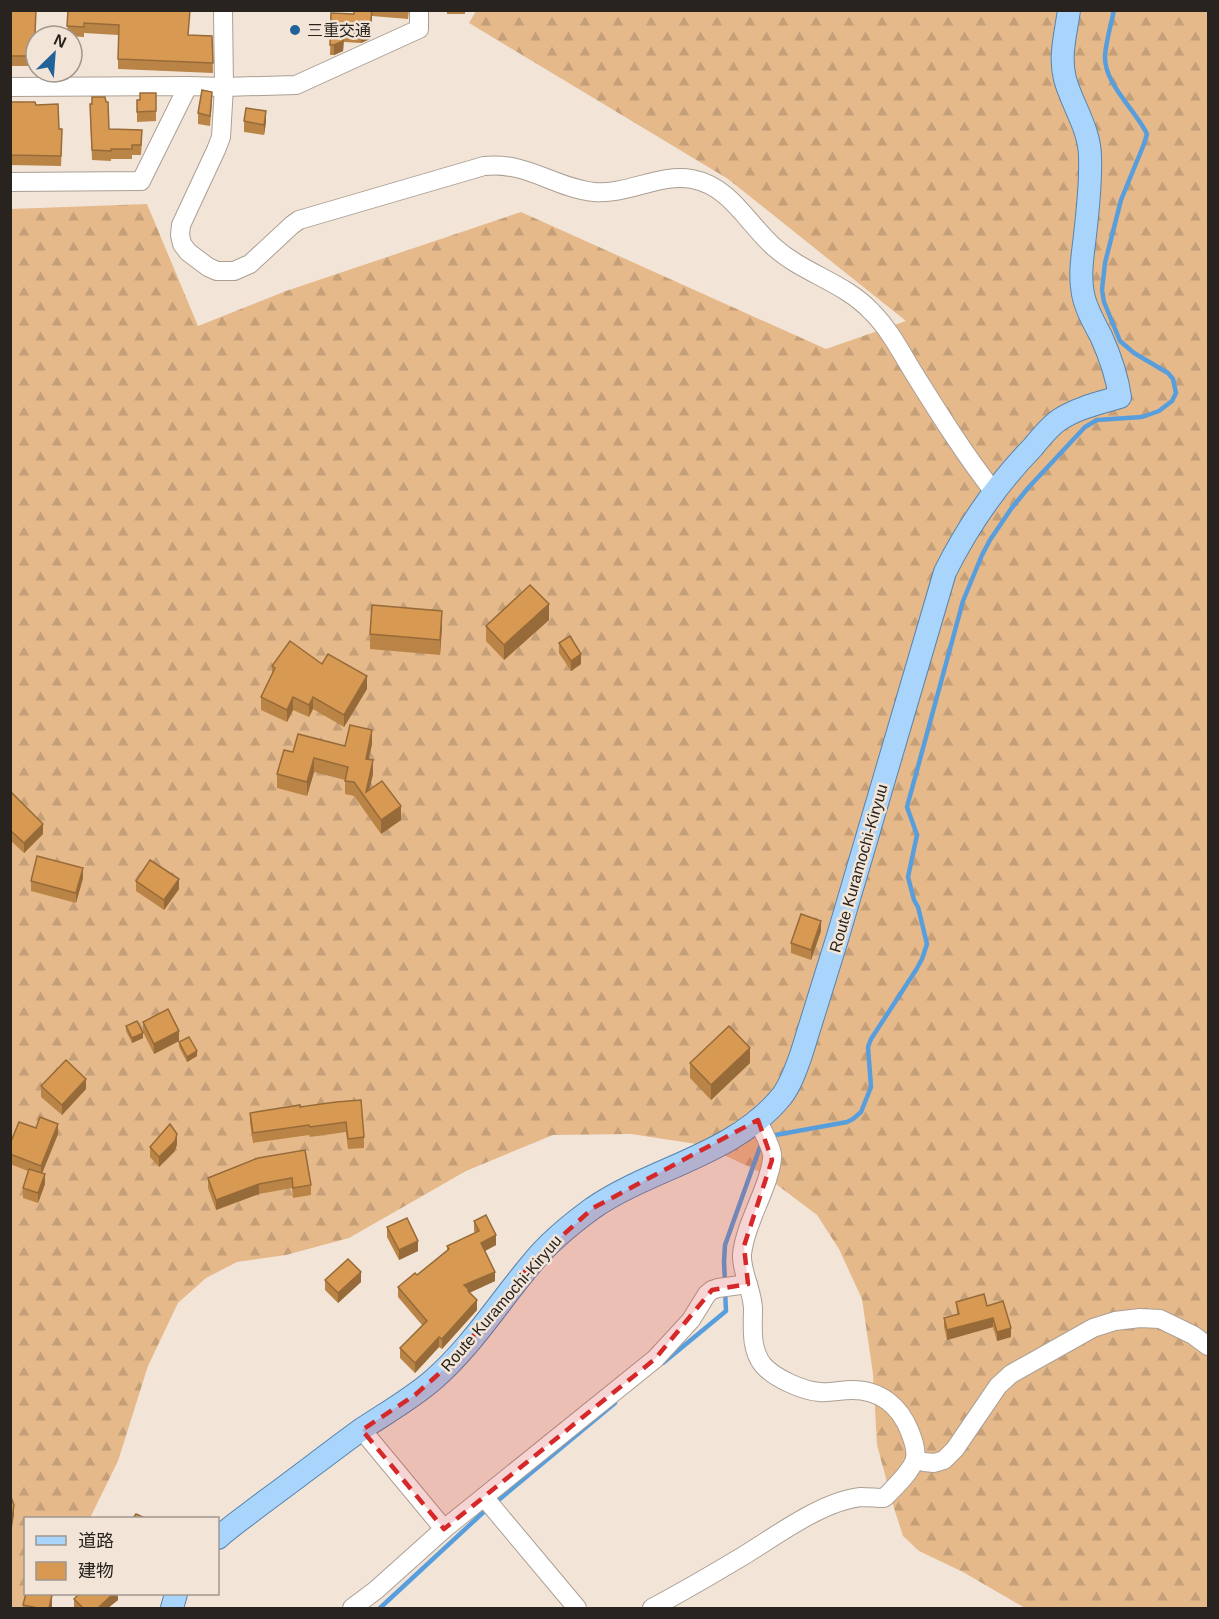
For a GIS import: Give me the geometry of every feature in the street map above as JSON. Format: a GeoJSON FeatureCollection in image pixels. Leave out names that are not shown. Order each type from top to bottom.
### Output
{"type":"FeatureCollection","features":[{"type":"Feature","properties":{"kind":"main road","name":"Route Kuramochi-Kiryuu"},"geometry":{"type":"LineString","coordinates":[[219,1537],[362,1430],[415,1395],[453,1361],[532,1263],[555,1239],[593,1208],[621,1191],[681,1165],[760,1125],[783,1094],[801,1055],[945,573],[959,545],[994,492],[1050,427],[1060,419],[1088,406],[1120,397],[1118,380],[1088,310],[1082,286],[1090,146],[1063,66],[1062,55],[1069,10]]}},
{"type":"Feature","properties":{"kind":"street"},"geometry":{"type":"LineString","coordinates":[[223,10],[224,87],[221,137],[184,216],[180,235],[182,244],[188,252],[208,267],[226,272],[241,269],[250,264],[299,220],[484,166],[519,167],[581,190],[602,192],[612,192],[672,178],[694,179],[726,194],[763,236],[786,257],[809,272],[834,282],[870,309],[887,331],[975,469],[994,492]]}},
{"type":"Feature","properties":{"kind":"street"},"geometry":{"type":"LineString","coordinates":[[10,87],[296,85],[419,29],[419,10]]}},
{"type":"Feature","properties":{"kind":"street"},"geometry":{"type":"LineString","coordinates":[[10,182],[141,181],[188,86]]}},
{"type":"Feature","properties":{"kind":"street"},"geometry":{"type":"LineString","coordinates":[[652,1608],[822,1509],[861,1497],[884,1498],[915,1459],[915,1449],[908,1426],[888,1400],[859,1390],[812,1391],[784,1380],[764,1365],[756,1350],[753,1302],[742,1285],[742,1255],[770,1169],[771,1152],[760,1125]]}},
{"type":"Feature","properties":{"kind":"street"},"geometry":{"type":"LineString","coordinates":[[352,1608],[376,1590],[444,1529],[490,1503],[655,1359],[691,1320],[707,1294],[718,1288],[742,1285]]}},
{"type":"Feature","properties":{"kind":"street"},"geometry":{"type":"LineString","coordinates":[[915,1459],[934,1463],[944,1460],[955,1449],[998,1386],[1011,1374],[1093,1328],[1114,1321],[1140,1318],[1160,1319],[1193,1335],[1209,1346]]}},
{"type":"Feature","properties":{"kind":"street"},"geometry":{"type":"LineString","coordinates":[[362,1430],[444,1529]]}},
{"type":"Feature","properties":{"kind":"street"},"geometry":{"type":"LineString","coordinates":[[490,1503],[578,1608]]}},
{"type":"Feature","properties":{"kind":"highlighted area"},"geometry":{"type":"Polygon","coordinates":[[[758,1120],[772,1160],[744,1246],[748,1284],[712,1290],[655,1359],[444,1529],[362,1430],[415,1395],[453,1361],[532,1263],[593,1208],[758,1120]]]}},
{"type":"Feature","properties":{"kind":"green space"},"geometry":{"type":"Polygon","coordinates":[[[476,11],[1208,11],[1208,1608],[1025,1608],[963,1572],[919,1551],[903,1536],[877,1445],[873,1374],[862,1299],[839,1249],[817,1215],[760,1172],[703,1145],[631,1134],[553,1135],[466,1171],[349,1238],[286,1255],[237,1262],[206,1278],[178,1303],[148,1366],[118,1461],[90,1517],[24,1517],[24,1595],[54,1595],[47,1608],[11,1608],[10,209],[147,204],[198,326],[286,291],[521,212],[826,349],[906,321],[728,179],[469,23],[476,11]]]}},
{"type":"Feature","properties":{"kind":"building"},"geometry":{"type":"Polygon","coordinates":[[[10,10],[36,10],[35,24],[24,24],[24,56],[10,56],[10,10]]]}},
{"type":"Feature","properties":{"kind":"building"},"geometry":{"type":"Polygon","coordinates":[[[68,10],[190,10],[188,35],[212,36],[213,63],[118,59],[119,25],[67,24],[68,10]]]}},
{"type":"Feature","properties":{"kind":"building"},"geometry":{"type":"Polygon","coordinates":[[[354,10],[372,10],[370,29],[361,33],[344,32],[343,41],[330,45],[331,13],[354,14],[354,10]]]}},
{"type":"Feature","properties":{"kind":"building"},"geometry":{"type":"Polygon","coordinates":[[[202,90],[212,92],[210,116],[198,113],[202,90]]]}},
{"type":"Feature","properties":{"kind":"building"},"geometry":{"type":"Polygon","coordinates":[[[140,93],[156,93],[156,111],[137,112],[137,100],[140,100],[140,93]]]}},
{"type":"Feature","properties":{"kind":"building"},"geometry":{"type":"Polygon","coordinates":[[[92,97],[105,97],[108,102],[109,129],[142,130],[141,145],[132,145],[132,149],[92,150],[90,104],[92,104],[92,97]]]}},
{"type":"Feature","properties":{"kind":"building"},"geometry":{"type":"Polygon","coordinates":[[[10,102],[35,102],[36,105],[58,104],[59,129],[62,129],[61,156],[10,155],[10,102]]]}},
{"type":"Feature","properties":{"kind":"building"},"geometry":{"type":"Polygon","coordinates":[[[246,108],[266,111],[264,125],[244,121],[246,108]]]}},
{"type":"Feature","properties":{"kind":"building"},"geometry":{"type":"Polygon","coordinates":[[[530,585],[549,604],[504,645],[486,626],[530,585]]]}},
{"type":"Feature","properties":{"kind":"building"},"geometry":{"type":"Polygon","coordinates":[[[372,605],[442,611],[440,640],[370,634],[372,605]]]}},
{"type":"Feature","properties":{"kind":"building"},"geometry":{"type":"Polygon","coordinates":[[[570,636],[581,654],[571,661],[559,643],[570,636]]]}},
{"type":"Feature","properties":{"kind":"building"},"geometry":{"type":"Polygon","coordinates":[[[290,641],[322,664],[328,654],[367,676],[344,715],[313,697],[309,705],[293,697],[287,710],[261,697],[275,668],[272,666],[290,641]]]}},
{"type":"Feature","properties":{"kind":"building"},"geometry":{"type":"Polygon","coordinates":[[[350,725],[372,730],[366,759],[373,760],[366,792],[382,781],[401,806],[381,820],[354,782],[345,781],[348,767],[314,758],[307,782],[277,774],[284,750],[293,752],[298,734],[345,746],[350,725]]]}},
{"type":"Feature","properties":{"kind":"building"},"geometry":{"type":"Polygon","coordinates":[[[10,791],[43,824],[24,843],[10,830],[10,791]]]}},
{"type":"Feature","properties":{"kind":"building"},"geometry":{"type":"Polygon","coordinates":[[[37,856],[83,868],[76,893],[31,881],[37,856]]]}},
{"type":"Feature","properties":{"kind":"building"},"geometry":{"type":"Polygon","coordinates":[[[150,860],[179,879],[164,900],[136,881],[150,860]]]}},
{"type":"Feature","properties":{"kind":"building"},"geometry":{"type":"Polygon","coordinates":[[[801,914],[821,921],[811,950],[791,943],[801,914]]]}},
{"type":"Feature","properties":{"kind":"building"},"geometry":{"type":"Polygon","coordinates":[[[168,1009],[179,1031],[154,1044],[143,1022],[168,1009]]]}},
{"type":"Feature","properties":{"kind":"building"},"geometry":{"type":"Polygon","coordinates":[[[137,1021],[143,1033],[132,1038],[126,1026],[137,1021]]]}},
{"type":"Feature","properties":{"kind":"building"},"geometry":{"type":"Polygon","coordinates":[[[729,1026],[750,1048],[711,1085],[690,1063],[729,1026]]]}},
{"type":"Feature","properties":{"kind":"building"},"geometry":{"type":"Polygon","coordinates":[[[189,1037],[197,1051],[187,1057],[179,1042],[189,1037]]]}},
{"type":"Feature","properties":{"kind":"building"},"geometry":{"type":"Polygon","coordinates":[[[66,1060],[86,1079],[62,1105],[41,1086],[66,1060]]]}},
{"type":"Feature","properties":{"kind":"building"},"geometry":{"type":"Polygon","coordinates":[[[361,1100],[364,1137],[348,1139],[346,1122],[253,1133],[250,1113],[300,1105],[300,1107],[361,1100]]]}},
{"type":"Feature","properties":{"kind":"building"},"geometry":{"type":"Polygon","coordinates":[[[40,1117],[58,1124],[41,1166],[10,1154],[10,1144],[19,1122],[36,1128],[40,1117]]]}},
{"type":"Feature","properties":{"kind":"building"},"geometry":{"type":"Polygon","coordinates":[[[170,1124],[177,1134],[175,1141],[159,1157],[150,1147],[170,1124]]]}},
{"type":"Feature","properties":{"kind":"building"},"geometry":{"type":"Polygon","coordinates":[[[305,1150],[311,1185],[293,1188],[292,1178],[259,1184],[216,1200],[208,1178],[258,1158],[305,1150]]]}},
{"type":"Feature","properties":{"kind":"building"},"geometry":{"type":"Polygon","coordinates":[[[29,1169],[45,1174],[38,1193],[23,1188],[29,1169]]]}},
{"type":"Feature","properties":{"kind":"building"},"geometry":{"type":"Polygon","coordinates":[[[486,1215],[496,1235],[481,1243],[495,1272],[464,1285],[477,1300],[442,1339],[439,1337],[415,1363],[400,1348],[427,1321],[398,1287],[449,1249],[447,1246],[479,1231],[474,1221],[486,1215]]]}},
{"type":"Feature","properties":{"kind":"building"},"geometry":{"type":"Polygon","coordinates":[[[407,1218],[418,1241],[399,1250],[387,1227],[407,1218]]]}},
{"type":"Feature","properties":{"kind":"building"},"geometry":{"type":"Polygon","coordinates":[[[348,1259],[361,1272],[338,1293],[325,1280],[348,1259]]]}},
{"type":"Feature","properties":{"kind":"building"},"geometry":{"type":"Polygon","coordinates":[[[984,1294],[987,1306],[1003,1301],[1011,1328],[997,1332],[993,1318],[947,1330],[944,1318],[959,1314],[956,1302],[984,1294]]]}},
{"type":"Feature","properties":{"kind":"building"},"geometry":{"type":"Polygon","coordinates":[[[10,1497],[14,1505],[11,1524],[10,1497]]]}},
{"type":"Feature","properties":{"kind":"building"},"geometry":{"type":"Polygon","coordinates":[[[26,1595],[52,1595],[49,1608],[23,1605],[26,1595]]]}},
{"type":"Feature","properties":{"kind":"building"},"geometry":{"type":"Polygon","coordinates":[[[78,1595],[112,1595],[98,1608],[83,1608],[74,1599],[78,1595]]]}},
{"type":"Feature","properties":{"kind":"waterway"},"geometry":{"type":"LineString","coordinates":[[770,1136],[847,1122],[861,1112],[871,1087],[868,1047],[871,1039],[922,959],[927,944],[908,877],[917,835],[907,807],[963,601],[990,540],[1028,488],[1085,427],[1097,420],[1142,417],[1159,411],[1172,401],[1176,393],[1173,379],[1168,373],[1134,353],[1120,341],[1104,302],[1102,290],[1105,263],[1121,200],[1147,134],[1115,86],[1106,66],[1107,39],[1114,10]]}},
{"type":"Feature","properties":{"kind":"waterway"},"geometry":{"type":"LineString","coordinates":[[725,1282],[725,1245],[763,1144]]}},
{"type":"Feature","properties":{"kind":"waterway"},"geometry":{"type":"LineString","coordinates":[[663,1363],[726,1311],[725,1290]]}},
{"type":"Feature","properties":{"kind":"waterway"},"geometry":{"type":"LineString","coordinates":[[495,1503],[615,1403]]}},
{"type":"Feature","properties":{"kind":"waterway"},"geometry":{"type":"LineString","coordinates":[[380,1608],[488,1508]]}},
{"type":"Feature","properties":{"kind":"place","name":"三重交通"},"geometry":{"type":"Point","coordinates":[295,30]}}]}
